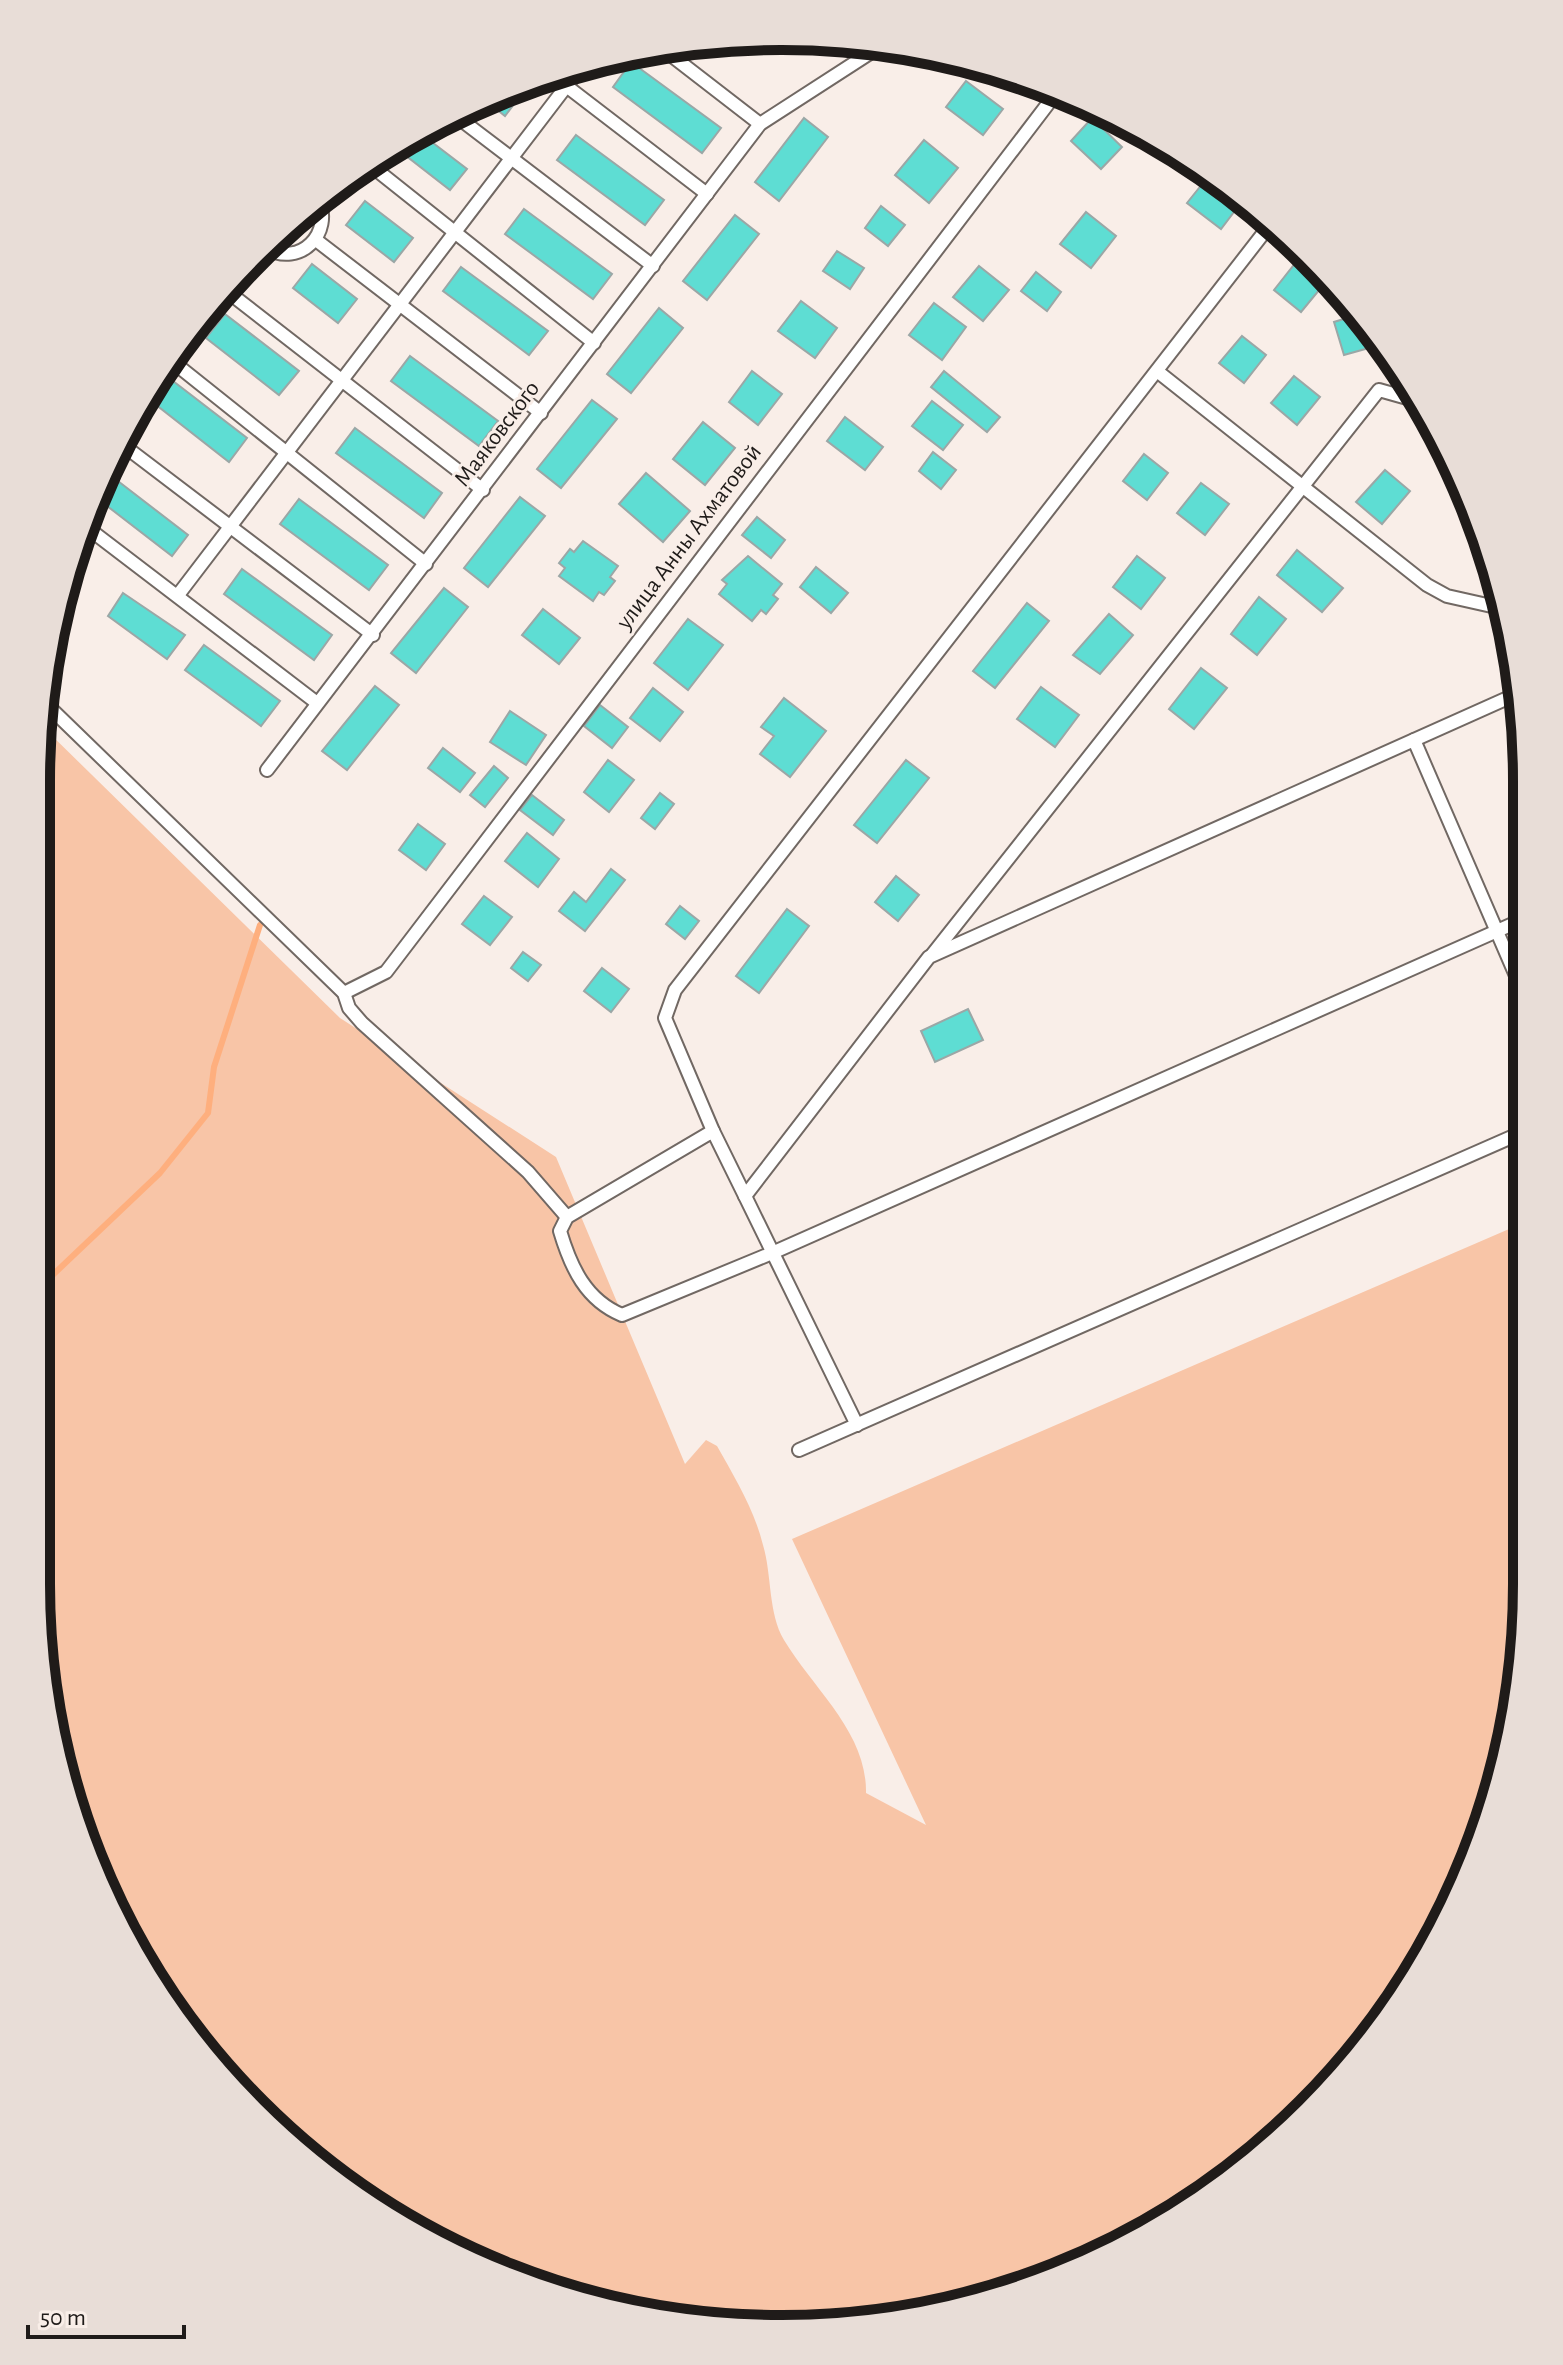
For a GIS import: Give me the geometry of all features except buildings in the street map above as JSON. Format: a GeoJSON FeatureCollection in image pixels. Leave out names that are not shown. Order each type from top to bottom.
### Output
{"type":"FeatureCollection","features":[{"type":"Feature","properties":{"kind":"lane"},"geometry":{"type":"LineString","coordinates":[[675,58],[760,124],[867,55]]}},
{"type":"Feature","properties":{"kind":"lane"},"geometry":{"type":"LineString","coordinates":[[178,595],[570,82]]}},
{"type":"Feature","properties":{"kind":"lane"},"geometry":{"type":"LineString","coordinates":[[564,84],[707,194]]}},
{"type":"Feature","properties":{"kind":"lane","name":"улица Анны Ахматовой"},"geometry":{"type":"LineString","coordinates":[[344,993],[386,972],[1050,102]]}},
{"type":"Feature","properties":{"kind":"lane"},"geometry":{"type":"LineString","coordinates":[[464,122],[653,266]]}},
{"type":"Feature","properties":{"kind":"lane","name":"Маяковского"},"geometry":{"type":"LineString","coordinates":[[267,770],[760,124]]}},
{"type":"Feature","properties":{"kind":"lane"},"geometry":{"type":"LineString","coordinates":[[378,171],[594,343]]}},
{"type":"Feature","properties":{"kind":"lane"},"geometry":{"type":"LineString","coordinates":[[278,251],[290,254],[309,247],[316,240],[324,219],[322,213]]}},
{"type":"Feature","properties":{"kind":"lane"},"geometry":{"type":"LineString","coordinates":[[857,1425],[713,1131],[665,1018],[675,990],[1264,232]]}},
{"type":"Feature","properties":{"kind":"lane"},"geometry":{"type":"LineString","coordinates":[[316,240],[541,413]]}},
{"type":"Feature","properties":{"kind":"lane"},"geometry":{"type":"LineString","coordinates":[[234,296],[483,490]]}},
{"type":"Feature","properties":{"kind":"lane"},"geometry":{"type":"LineString","coordinates":[[179,367],[426,564]]}},
{"type":"Feature","properties":{"kind":"lane"},"geometry":{"type":"LineString","coordinates":[[1157,371],[1427,585],[1447,596],[1491,606]]}},
{"type":"Feature","properties":{"kind":"lane"},"geometry":{"type":"LineString","coordinates":[[745,1196],[929,957],[1379,390],[1403,397]]}},
{"type":"Feature","properties":{"kind":"lane"},"geometry":{"type":"LineString","coordinates":[[129,450],[373,635]]}},
{"type":"Feature","properties":{"kind":"lane"},"geometry":{"type":"LineString","coordinates":[[94,533],[317,703]]}},
{"type":"Feature","properties":{"kind":"lane"},"geometry":{"type":"LineString","coordinates":[[929,957],[1508,698]]}},
{"type":"Feature","properties":{"kind":"lane"},"geometry":{"type":"LineString","coordinates":[[54,712],[344,993],[349,1008],[362,1023],[528,1172],[567,1217]]}},
{"type":"Feature","properties":{"kind":"lane"},"geometry":{"type":"LineString","coordinates":[[1414,740],[1513,969]]}},
{"type":"Feature","properties":{"kind":"lane"},"geometry":{"type":"LineString","coordinates":[[713,1131],[567,1217],[560,1231],[582,1285],[603,1307],[622,1315],[772,1253],[1513,924]]}},
{"type":"Feature","properties":{"kind":"lane"},"geometry":{"type":"LineString","coordinates":[[799,1450],[1513,1136]]}},
{"type":"Feature","properties":{"kind":"shaded area"},"geometry":{"type":"Polygon","coordinates":[[[52,736],[340,1018],[556,1157],[685,1464],[706,1440],[717,1446],[743,1494],[763,1545],[779,1629],[848,1731],[858,1750],[866,1793],[926,1825],[792,1539],[1513,1227],[1511,1631],[1507,1679],[1488,1773],[1457,1863],[1415,1949],[1362,2029],[1299,2101],[1227,2164],[1188,2192],[1105,2240],[1017,2276],[924,2301],[829,2313],[734,2313],[639,2301],[546,2276],[458,2240],[375,2192],[336,2164],[264,2101],[201,2029],[173,1990],[125,1907],[89,1819],[75,1773],[56,1679],[50,1584],[52,736]]]}},
{"type":"Feature","properties":{"kind":"waterway"},"geometry":{"type":"LineString","coordinates":[[50,1278],[160,1173],[208,1113],[214,1067],[260,925]]}}]}
